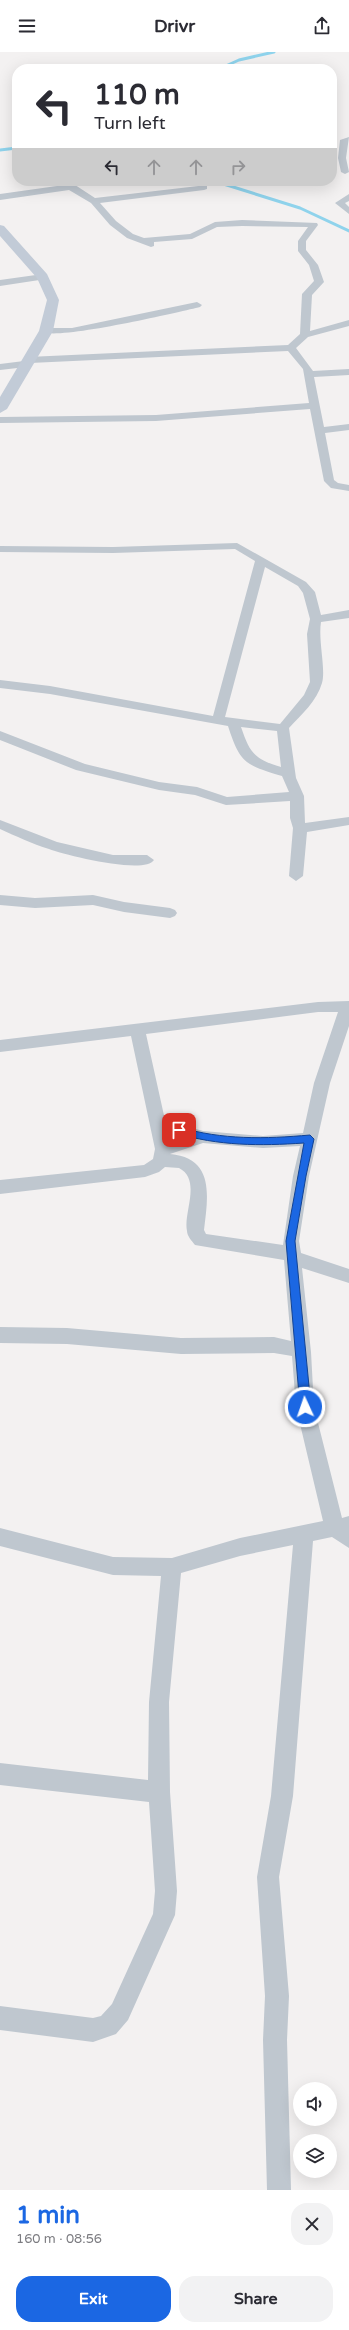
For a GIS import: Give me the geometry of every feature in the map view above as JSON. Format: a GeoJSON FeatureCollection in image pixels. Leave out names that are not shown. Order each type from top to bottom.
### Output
{"type":"FeatureCollection","features":[{"type":"Feature","properties":{"kind":"main road"},"geometry":{"type":"LineString","coordinates":[[0,229],[43,277],[52,300],[52,312],[46,331],[0,409]]}},
{"type":"Feature","properties":{"kind":"street"},"geometry":{"type":"LineString","coordinates":[[345,172],[342,147],[344,140],[349,139]]}},
{"type":"Feature","properties":{"kind":"street"},"geometry":{"type":"LineString","coordinates":[[0,197],[57,186]]}},
{"type":"Feature","properties":{"kind":"street"},"geometry":{"type":"LineString","coordinates":[[70,186],[94,201],[113,223],[130,236],[162,247]]}},
{"type":"Feature","properties":{"kind":"street"},"geometry":{"type":"LineString","coordinates":[[94,201],[176,186]]}},
{"type":"Feature","properties":{"kind":"street"},"geometry":{"type":"LineString","coordinates":[[192,186],[204,187]]}},
{"type":"Feature","properties":{"kind":"street"},"geometry":{"type":"LineString","coordinates":[[349,197],[342,200],[339,206],[349,212]]}},
{"type":"Feature","properties":{"kind":"street"},"geometry":{"type":"LineString","coordinates":[[142,241],[192,236],[215,225],[242,223],[314,225],[302,241],[302,251],[311,257],[315,264],[319,282],[307,294],[305,335]]}},
{"type":"Feature","properties":{"kind":"street"},"geometry":{"type":"LineString","coordinates":[[0,283],[43,277]]}},
{"type":"Feature","properties":{"kind":"street"},"geometry":{"type":"LineString","coordinates":[[46,331],[72,331],[197,305]]}},
{"type":"Feature","properties":{"kind":"street"},"geometry":{"type":"LineString","coordinates":[[0,367],[27,362],[291,348],[305,335],[349,323]]}},
{"type":"Feature","properties":{"kind":"street"},"geometry":{"type":"LineString","coordinates":[[291,348],[303,362],[308,374],[313,406],[329,481],[335,486],[349,488]]}},
{"type":"Feature","properties":{"kind":"street"},"geometry":{"type":"LineString","coordinates":[[308,374],[349,372]]}},
{"type":"Feature","properties":{"kind":"street"},"geometry":{"type":"LineString","coordinates":[[0,420],[40,421],[222,415],[313,406]]}},
{"type":"Feature","properties":{"kind":"street"},"geometry":{"type":"LineString","coordinates":[[319,431],[349,427]]}},
{"type":"Feature","properties":{"kind":"street"},"geometry":{"type":"LineString","coordinates":[[0,550],[113,550],[237,546],[302,584],[310,592],[316,619],[313,634],[316,682],[315,689],[283,728],[289,774],[297,796],[297,818],[300,828],[296,876]]}},
{"type":"Feature","properties":{"kind":"street"},"geometry":{"type":"LineString","coordinates":[[218,720],[261,561]]}},
{"type":"Feature","properties":{"kind":"street"},"geometry":{"type":"LineString","coordinates":[[316,619],[349,614]]}},
{"type":"Feature","properties":{"kind":"street"},"geometry":{"type":"LineString","coordinates":[[0,684],[50,690],[184,716],[283,728]]}},
{"type":"Feature","properties":{"kind":"street"},"geometry":{"type":"LineString","coordinates":[[233,722],[243,752],[252,762],[289,774]]}},
{"type":"Feature","properties":{"kind":"street"},"geometry":{"type":"LineString","coordinates":[[0,735],[81,767],[159,786],[197,791],[226,801],[297,796]]}},
{"type":"Feature","properties":{"kind":"street"},"geometry":{"type":"LineString","coordinates":[[300,828],[349,821]]}},
{"type":"Feature","properties":{"kind":"street"},"geometry":{"type":"LineString","coordinates":[[0,824],[53,846],[113,860],[147,860]]}},
{"type":"Feature","properties":{"kind":"street"},"geometry":{"type":"LineString","coordinates":[[0,900],[35,902],[93,900],[124,907],[170,913]]}},
{"type":"Feature","properties":{"kind":"street"},"geometry":{"type":"LineString","coordinates":[[0,1046],[318,1007],[348,1006],[322,1083],[301,1176],[291,1241],[291,1255],[302,1352],[305,1407],[322,1482],[344,1531],[304,1533],[240,1547],[172,1567],[112,1566],[0,1537]]}},
{"type":"Feature","properties":{"kind":"street"},"geometry":{"type":"LineString","coordinates":[[0,1187],[145,1171],[156,1168],[163,1154],[158,1124],[137,1029]]}},
{"type":"Feature","properties":{"kind":"street"},"geometry":{"type":"LineString","coordinates":[[158,1124],[203,1138],[264,1142],[310,1139]]}},
{"type":"Feature","properties":{"kind":"street"},"geometry":{"type":"LineString","coordinates":[[163,1154],[203,1138]]}},
{"type":"Feature","properties":{"kind":"street"},"geometry":{"type":"LineString","coordinates":[[163,1154],[190,1166],[197,1174],[198,1200],[195,1231],[201,1240],[291,1255],[349,1276]]}},
{"type":"Feature","properties":{"kind":"street"},"geometry":{"type":"LineString","coordinates":[[0,1335],[89,1338],[161,1346],[209,1348],[274,1345],[284,1346],[302,1352]]}},
{"type":"Feature","properties":{"kind":"street"},"geometry":{"type":"LineString","coordinates":[[279,2190],[275,2040],[277,1996],[268,1877],[282,1796],[292,1657],[304,1533]]}},
{"type":"Feature","properties":{"kind":"street"},"geometry":{"type":"LineString","coordinates":[[0,2018],[93,2030],[108,2026],[120,2012],[164,1915],[166,1891],[160,1792],[159,1702],[172,1567]]}},
{"type":"Feature","properties":{"kind":"street"},"geometry":{"type":"LineString","coordinates":[[0,1774],[160,1792]]}},
{"type":"Feature","properties":{"kind":"waterway"},"geometry":{"type":"LineString","coordinates":[[230,64],[239,60],[274,52]]}},
{"type":"Feature","properties":{"kind":"waterway"},"geometry":{"type":"LineString","coordinates":[[0,150],[12,149]]}},
{"type":"Feature","properties":{"kind":"waterway"},"geometry":{"type":"LineString","coordinates":[[230,186],[300,208],[349,231]]}},
{"type":"Feature","properties":{"kind":"route"},"geometry":{"type":"LineString","coordinates":[[179,1130],[203,1138],[264,1142],[310,1139],[301,1176],[291,1241],[292,1275],[302,1352],[305,1407]]}}]}
